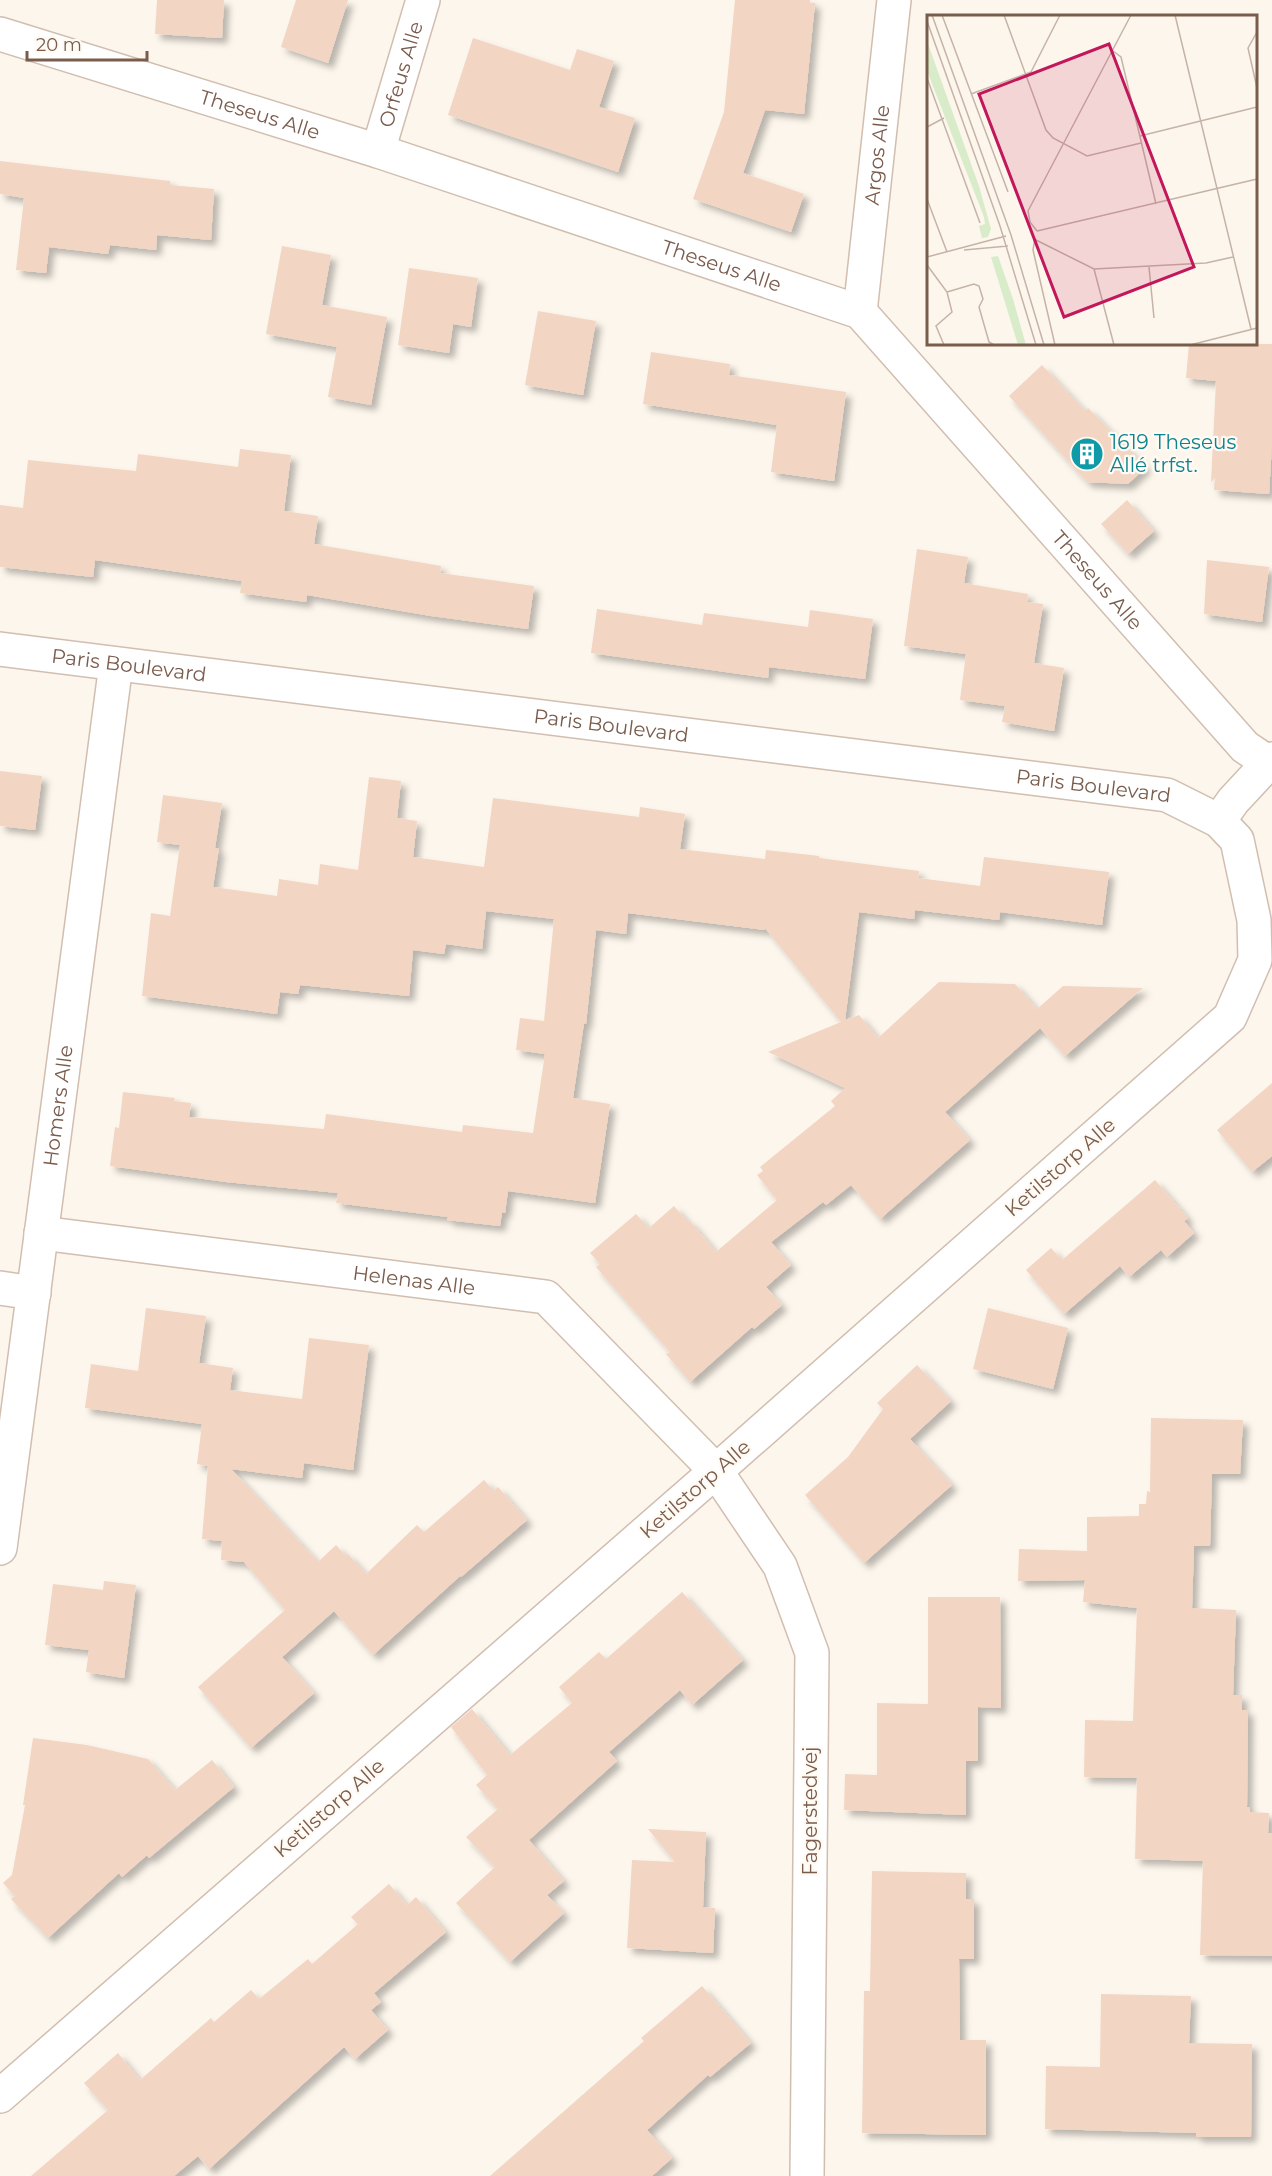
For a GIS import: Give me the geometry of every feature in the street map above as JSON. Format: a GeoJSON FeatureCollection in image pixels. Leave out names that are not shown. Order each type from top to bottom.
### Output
{"type":"FeatureCollection","features":[{"type":"Feature","properties":{"kind":"street","name":"Orfeus Alle"},"geometry":{"type":"LineString","coordinates":[[378,151],[423,0]]}},
{"type":"Feature","properties":{"kind":"street","name":"Argos Alle"},"geometry":{"type":"LineString","coordinates":[[860,312],[894,0]]}},
{"type":"Feature","properties":{"kind":"street","name":"Theseus Alle"},"geometry":{"type":"LineString","coordinates":[[0,34],[378,151],[860,312],[1245,747],[1271,761]]}},
{"type":"Feature","properties":{"kind":"street","name":"Paris Boulevard"},"geometry":{"type":"LineString","coordinates":[[0,649],[1167,795],[1219,821]]}},
{"type":"Feature","properties":{"kind":"street","name":"Homers Alle"},"geometry":{"type":"LineString","coordinates":[[0,1548],[116,664]]}},
{"type":"Feature","properties":{"kind":"street"},"geometry":{"type":"LineString","coordinates":[[1219,821],[1233,801],[1271,761]]}},
{"type":"Feature","properties":{"kind":"street","name":"Ketilstorp Alle"},"geometry":{"type":"LineString","coordinates":[[0,2096],[716,1471],[1230,1017],[1255,960],[1254,920],[1237,840],[1219,821]]}},
{"type":"Feature","properties":{"kind":"street","name":"Helenas Alle"},"geometry":{"type":"LineString","coordinates":[[42,1233],[546,1297],[716,1471]]}},
{"type":"Feature","properties":{"kind":"street"},"geometry":{"type":"LineString","coordinates":[[0,1288],[34,1293]]}},
{"type":"Feature","properties":{"kind":"street","name":"Fagerstedvej"},"geometry":{"type":"LineString","coordinates":[[716,1471],[780,1566],[812,1653],[807,2176]]}},
{"type":"Feature","properties":{"kind":"building"},"geometry":{"type":"Polygon","coordinates":[[[157,0],[224,0],[222,38],[155,34],[157,0]]]}},
{"type":"Feature","properties":{"kind":"building"},"geometry":{"type":"Polygon","coordinates":[[[296,0],[348,0],[328,63],[281,47],[296,0]]]}},
{"type":"Feature","properties":{"kind":"building"},"geometry":{"type":"Polygon","coordinates":[[[735,0],[810,0],[810,3],[815,3],[804,114],[765,110],[743,173],[804,194],[791,232],[693,199],[724,112],[735,0]]]}},
{"type":"Feature","properties":{"kind":"building"},"geometry":{"type":"Polygon","coordinates":[[[473,38],[570,70],[577,49],[614,61],[599,107],[635,118],[618,172],[448,115],[473,38]]]}},
{"type":"Feature","properties":{"kind":"building"},"geometry":{"type":"Polygon","coordinates":[[[0,161],[170,181],[170,185],[214,189],[211,240],[157,235],[156,250],[110,245],[108,254],[49,247],[46,273],[16,270],[24,198],[0,194],[0,161]]]}},
{"type":"Feature","properties":{"kind":"building"},"geometry":{"type":"Polygon","coordinates":[[[282,246],[331,255],[322,305],[387,317],[371,405],[328,397],[337,347],[266,334],[282,246]]]}},
{"type":"Feature","properties":{"kind":"building"},"geometry":{"type":"Polygon","coordinates":[[[409,268],[478,278],[471,327],[453,324],[449,353],[398,345],[409,268]]]}},
{"type":"Feature","properties":{"kind":"building"},"geometry":{"type":"Polygon","coordinates":[[[538,311],[596,321],[583,395],[525,385],[538,311]]]}},
{"type":"Feature","properties":{"kind":"building"},"geometry":{"type":"Polygon","coordinates":[[[1272,344],[1272,444],[1269,494],[1214,490],[1215,478],[1211,482],[1216,381],[1186,378],[1189,345],[1272,344]]]}},
{"type":"Feature","properties":{"kind":"building"},"geometry":{"type":"Polygon","coordinates":[[[651,352],[730,364],[729,375],[846,392],[834,481],[771,472],[777,425],[643,404],[651,352]]]}},
{"type":"Feature","properties":{"kind":"building"},"geometry":{"type":"Polygon","coordinates":[[[1042,365],[1085,411],[1088,408],[1146,467],[1128,484],[1087,482],[1009,396],[1042,365]]]}},
{"type":"Feature","properties":{"kind":"building"},"geometry":{"type":"Polygon","coordinates":[[[240,449],[291,455],[284,511],[318,516],[314,544],[441,566],[440,573],[534,586],[528,629],[431,616],[307,595],[306,602],[240,593],[242,581],[95,560],[93,577],[0,567],[0,505],[23,508],[28,460],[136,471],[138,454],[238,467],[240,449]]]}},
{"type":"Feature","properties":{"kind":"building"},"geometry":{"type":"Polygon","coordinates":[[[1127,500],[1154,531],[1128,554],[1101,524],[1127,500]]]}},
{"type":"Feature","properties":{"kind":"building"},"geometry":{"type":"Polygon","coordinates":[[[917,549],[968,557],[964,583],[1028,594],[1027,602],[1043,604],[1034,663],[1064,668],[1054,731],[1002,722],[1005,706],[960,700],[966,654],[904,646],[917,549]]]}},
{"type":"Feature","properties":{"kind":"building"},"geometry":{"type":"Polygon","coordinates":[[[1207,560],[1269,567],[1262,622],[1204,614],[1207,560]]]}},
{"type":"Feature","properties":{"kind":"building"},"geometry":{"type":"Polygon","coordinates":[[[597,609],[702,625],[704,613],[808,627],[810,610],[873,619],[865,679],[769,667],[768,678],[591,653],[597,609]]]}},
{"type":"Feature","properties":{"kind":"building"},"geometry":{"type":"Polygon","coordinates":[[[0,771],[42,776],[35,830],[0,826],[0,771]]]}},
{"type":"Feature","properties":{"kind":"building"},"geometry":{"type":"Polygon","coordinates":[[[369,777],[401,781],[397,818],[417,821],[413,857],[484,867],[493,798],[639,817],[640,807],[685,814],[680,849],[765,859],[766,850],[819,856],[819,858],[919,871],[918,878],[980,886],[984,857],[1109,872],[1102,925],[1000,912],[999,920],[915,910],[914,919],[859,912],[845,1020],[859,1015],[878,1038],[939,982],[1015,984],[1037,1009],[1063,986],[1143,988],[1065,1056],[1040,1028],[945,1112],[970,1140],[880,1219],[851,1185],[826,1205],[823,1202],[771,1242],[791,1265],[766,1287],[782,1305],[754,1329],[752,1327],[690,1382],[666,1354],[670,1352],[596,1267],[600,1264],[590,1253],[636,1214],[649,1228],[674,1206],[716,1252],[777,1200],[757,1175],[763,1171],[760,1167],[835,1106],[831,1101],[845,1088],[768,1052],[841,1022],[765,928],[765,930],[628,913],[626,934],[596,930],[586,1024],[584,1023],[573,1098],[610,1104],[595,1203],[508,1191],[505,1213],[502,1212],[500,1226],[336,1203],[338,1193],[226,1182],[110,1166],[115,1127],[119,1128],[123,1092],[175,1098],[174,1101],[191,1103],[189,1117],[324,1129],[326,1114],[462,1132],[463,1125],[533,1133],[545,1054],[516,1050],[520,1018],[544,1021],[554,919],[486,911],[482,949],[446,944],[444,954],[413,950],[409,996],[300,985],[298,994],[280,992],[277,1014],[142,996],[151,913],[170,916],[180,845],[157,842],[163,795],[222,803],[215,848],[219,848],[213,887],[277,896],[279,879],[318,885],[320,864],[358,870],[369,777]]]}},
{"type":"Feature","properties":{"kind":"building"},"geometry":{"type":"Polygon","coordinates":[[[1272,1083],[1272,1156],[1252,1172],[1217,1130],[1272,1083]]]}},
{"type":"Feature","properties":{"kind":"building"},"geometry":{"type":"Polygon","coordinates":[[[1155,1180],[1188,1218],[1184,1221],[1194,1233],[1167,1257],[1161,1250],[1129,1277],[1120,1266],[1064,1314],[1026,1270],[1051,1248],[1062,1260],[1155,1180]]]}},
{"type":"Feature","properties":{"kind":"building"},"geometry":{"type":"Polygon","coordinates":[[[146,1308],[206,1316],[199,1363],[233,1368],[230,1390],[302,1399],[309,1338],[369,1345],[353,1470],[304,1463],[302,1478],[231,1469],[318,1562],[336,1545],[346,1556],[348,1554],[366,1574],[417,1525],[424,1532],[484,1480],[494,1491],[498,1487],[527,1520],[460,1576],[373,1655],[334,1611],[282,1657],[314,1693],[251,1748],[198,1687],[285,1610],[244,1562],[221,1560],[222,1541],[202,1539],[208,1466],[197,1464],[202,1424],[85,1408],[91,1364],[138,1371],[146,1308]]]}},
{"type":"Feature","properties":{"kind":"building"},"geometry":{"type":"Polygon","coordinates":[[[988,1308],[1068,1328],[1053,1389],[973,1369],[988,1308]]]}},
{"type":"Feature","properties":{"kind":"building"},"geometry":{"type":"Polygon","coordinates":[[[917,1365],[951,1401],[910,1439],[952,1485],[864,1563],[805,1495],[848,1457],[883,1409],[877,1403],[917,1365]]]}},
{"type":"Feature","properties":{"kind":"building"},"geometry":{"type":"Polygon","coordinates":[[[1151,1418],[1243,1420],[1240,1474],[1212,1474],[1210,1546],[1194,1546],[1192,1608],[1236,1610],[1233,1695],[1242,1695],[1242,1710],[1248,1710],[1247,1807],[1250,1807],[1250,1812],[1269,1813],[1268,1833],[1272,1833],[1272,1956],[1200,1955],[1203,1861],[1135,1859],[1137,1778],[1084,1777],[1085,1720],[1133,1721],[1137,1608],[1083,1602],[1085,1580],[1018,1581],[1019,1549],[1087,1551],[1087,1517],[1139,1516],[1139,1504],[1146,1504],[1147,1491],[1150,1492],[1151,1418]]]}},
{"type":"Feature","properties":{"kind":"building"},"geometry":{"type":"Polygon","coordinates":[[[104,1581],[136,1585],[124,1678],[86,1672],[89,1650],[45,1645],[53,1584],[103,1590],[104,1581]]]}},
{"type":"Feature","properties":{"kind":"building"},"geometry":{"type":"Polygon","coordinates":[[[682,1592],[743,1660],[692,1705],[680,1690],[609,1752],[617,1761],[529,1840],[564,1881],[547,1895],[564,1913],[510,1962],[456,1903],[495,1867],[466,1837],[498,1809],[476,1785],[487,1775],[451,1727],[472,1709],[510,1755],[572,1703],[559,1687],[599,1652],[606,1659],[682,1592]]]}},
{"type":"Feature","properties":{"kind":"building"},"geometry":{"type":"Polygon","coordinates":[[[928,1597],[1000,1597],[1001,1708],[978,1707],[978,1761],[966,1761],[966,1815],[844,1810],[845,1774],[877,1775],[877,1703],[928,1704],[928,1597]]]}},
{"type":"Feature","properties":{"kind":"building"},"geometry":{"type":"Polygon","coordinates":[[[33,1738],[87,1745],[148,1759],[175,1790],[212,1760],[234,1787],[149,1858],[147,1855],[122,1877],[119,1873],[48,1938],[11,1899],[15,1896],[3,1883],[12,1875],[25,1805],[23,1805],[33,1738]]]}},
{"type":"Feature","properties":{"kind":"building"},"geometry":{"type":"Polygon","coordinates":[[[648,1829],[706,1832],[703,1907],[715,1908],[713,1953],[627,1948],[632,1860],[675,1862],[648,1829]]]}},
{"type":"Feature","properties":{"kind":"building"},"geometry":{"type":"Polygon","coordinates":[[[872,1871],[966,1873],[966,1899],[974,1899],[974,1959],[959,1959],[960,2040],[986,2040],[986,2135],[862,2133],[864,1991],[870,1991],[872,1871]]]}},
{"type":"Feature","properties":{"kind":"building"},"geometry":{"type":"Polygon","coordinates":[[[389,1884],[407,1905],[416,1897],[446,1932],[374,1993],[381,2002],[371,2010],[388,2030],[355,2059],[344,2047],[209,2169],[198,2156],[174,2176],[31,2176],[108,2110],[84,2083],[118,2053],[140,2080],[211,2018],[214,2022],[251,1990],[259,1999],[308,1959],[312,1964],[358,1924],[351,1917],[389,1884]]]}},
{"type":"Feature","properties":{"kind":"building"},"geometry":{"type":"Polygon","coordinates":[[[702,1986],[751,2043],[710,2077],[708,2075],[647,2130],[672,2158],[652,2176],[490,2176],[644,2041],[641,2038],[702,1986]]]}},
{"type":"Feature","properties":{"kind":"building"},"geometry":{"type":"Polygon","coordinates":[[[1101,1994],[1191,1996],[1189,2043],[1252,2044],[1251,2137],[1196,2137],[1196,2133],[1045,2129],[1046,2066],[1100,2067],[1101,1994]]]}},
{"type":"Feature","properties":{"kind":"place","name":"1619 Theseus Allé trfst."},"geometry":{"type":"Point","coordinates":[1087,454]}}]}
